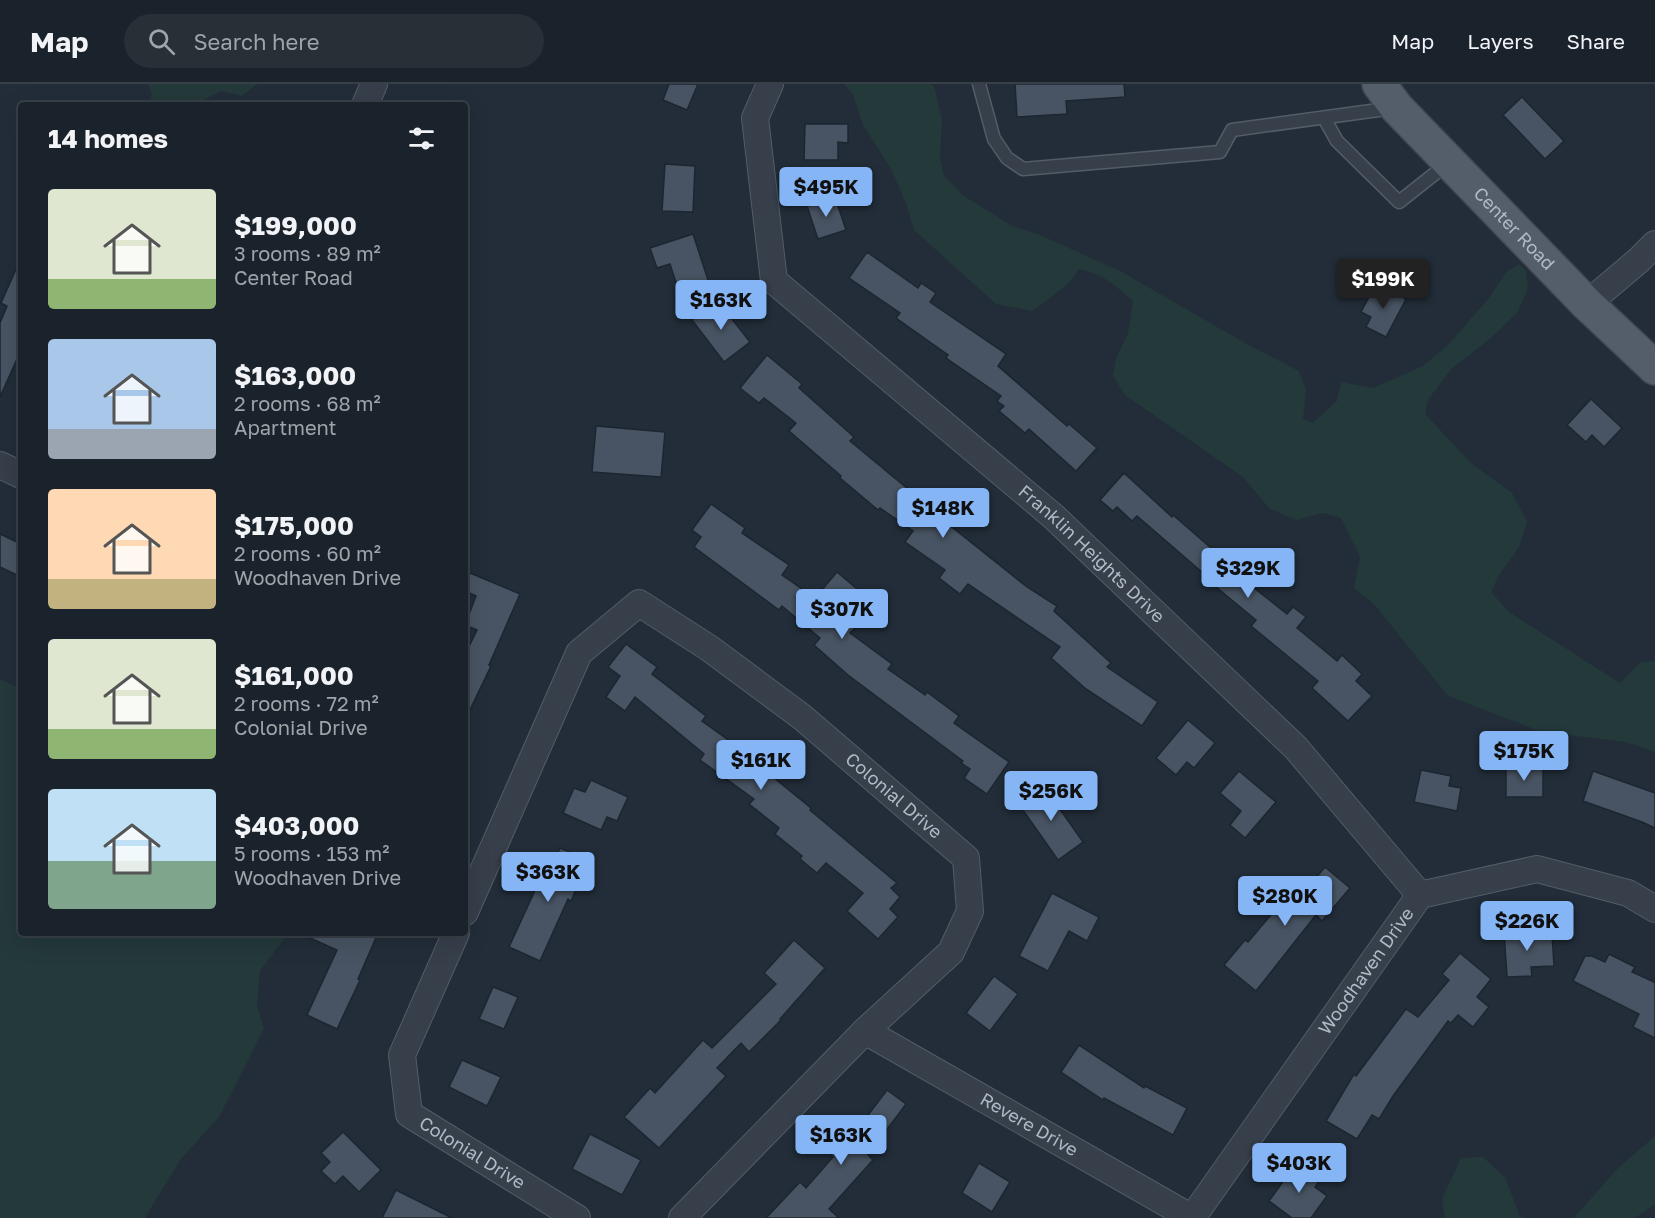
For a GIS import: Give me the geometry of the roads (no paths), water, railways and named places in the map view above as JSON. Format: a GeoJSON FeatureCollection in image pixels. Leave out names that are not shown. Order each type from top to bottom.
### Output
{"type":"FeatureCollection","features":[{"type":"Feature","properties":{"kind":"main road","name":"Center Road"},"geometry":{"type":"LineString","coordinates":[[1388,96],[1587,304],[1655,368]]}},
{"type":"Feature","properties":{"kind":"street"},"geometry":{"type":"LineString","coordinates":[[366,102],[374,84]]}},
{"type":"Feature","properties":{"kind":"street","name":"Franklin Heights Drive"},"geometry":{"type":"LineString","coordinates":[[770,84],[755,118],[774,280],[1063,525],[1296,748],[1420,895]]}},
{"type":"Feature","properties":{"kind":"street"},"geometry":{"type":"LineString","coordinates":[[1587,304],[1655,244]]}},
{"type":"Feature","properties":{"kind":"street"},"geometry":{"type":"LineString","coordinates":[[0,465],[18,474]]}},
{"type":"Feature","properties":{"kind":"street","name":"Colonial Drive"},"geometry":{"type":"LineString","coordinates":[[468,905],[579,653],[639,603],[710,648],[802,717],[966,858],[970,911],[951,952],[865,1031],[682,1218]]}},
{"type":"Feature","properties":{"kind":"street","name":"Woodhaven Drive"},"geometry":{"type":"LineString","coordinates":[[1192,1218],[1420,895],[1537,869],[1628,893],[1655,909]]}},
{"type":"Feature","properties":{"kind":"street","name":"Colonial Drive"},"geometry":{"type":"LineString","coordinates":[[455,936],[402,1054],[409,1114],[577,1218]]}},
{"type":"Feature","properties":{"kind":"street","name":"Revere Drive"},"geometry":{"type":"LineString","coordinates":[[865,1031],[1192,1218]]}},
{"type":"Feature","properties":{"kind":"lane"},"geometry":{"type":"LineString","coordinates":[[979,84],[994,139],[1007,158],[1023,169],[1220,152],[1232,130],[1324,118],[1388,96]]}},
{"type":"Feature","properties":{"kind":"lane"},"geometry":{"type":"LineString","coordinates":[[1324,118],[1337,141],[1399,202],[1449,162]]}}]}
